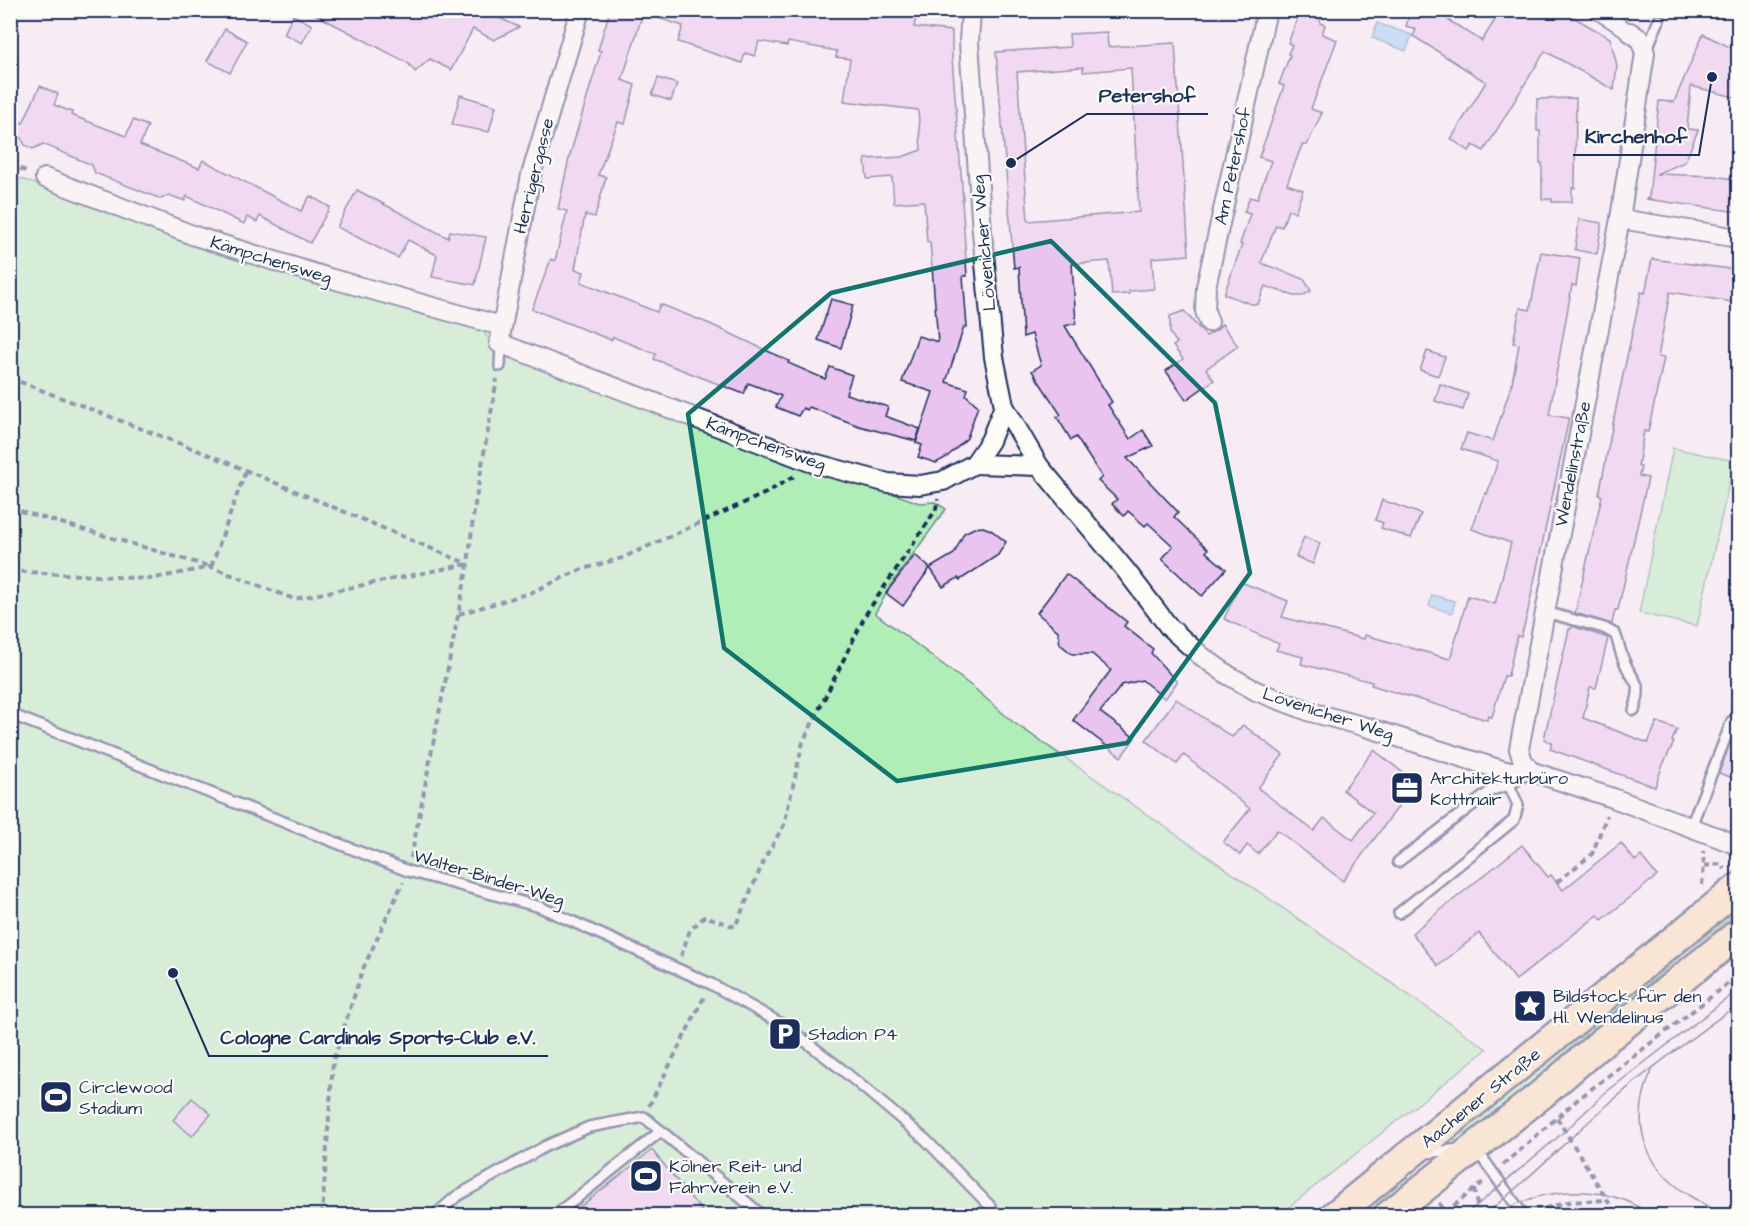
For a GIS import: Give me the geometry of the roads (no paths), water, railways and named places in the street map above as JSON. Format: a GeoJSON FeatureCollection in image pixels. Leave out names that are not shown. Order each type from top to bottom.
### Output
{"type":"FeatureCollection","features":[{"type":"Feature","properties":{"kind":"main road","name":"Aachener Straße"},"geometry":{"type":"LineString","coordinates":[[1334,1215],[1738,888]]}},
{"type":"Feature","properties":{"kind":"main road","name":"Aachener Straße"},"geometry":{"type":"LineString","coordinates":[[1388,1215],[1475,1148],[1600,1043],[1738,934]]}},
{"type":"Feature","properties":{"kind":"street","name":"Herrigergasse"},"geometry":{"type":"LineString","coordinates":[[500,338],[531,175],[580,10]]}},
{"type":"Feature","properties":{"kind":"street","name":"Lövenicher Weg"},"geometry":{"type":"LineString","coordinates":[[971,10],[969,42],[993,357],[1004,406],[1039,466],[1127,572],[1169,627],[1200,655],[1228,675],[1256,691],[1311,712],[1505,771],[1530,771]]}},
{"type":"Feature","properties":{"kind":"street","name":"Am Petershof"},"geometry":{"type":"LineString","coordinates":[[1209,322],[1205,311],[1206,287],[1267,10]]}},
{"type":"Feature","properties":{"kind":"street"},"geometry":{"type":"LineString","coordinates":[[1596,10],[1640,39],[1645,53]]}},
{"type":"Feature","properties":{"kind":"street","name":"Wendelinstraße"},"geometry":{"type":"LineString","coordinates":[[1530,771],[1523,761],[1520,749],[1620,219],[1645,53]]}},
{"type":"Feature","properties":{"kind":"street","name":"Kämpchensweg"},"geometry":{"type":"LineString","coordinates":[[45,178],[195,236],[329,278],[500,338],[810,462],[888,483],[920,485],[943,481],[974,464],[990,441],[1004,406]]}},
{"type":"Feature","properties":{"kind":"street"},"geometry":{"type":"LineString","coordinates":[[1620,219],[1738,238]]}},
{"type":"Feature","properties":{"kind":"street"},"geometry":{"type":"LineString","coordinates":[[974,464],[1039,466]]}},
{"type":"Feature","properties":{"kind":"street"},"geometry":{"type":"LineString","coordinates":[[1530,771],[1613,798],[1738,845]]}},
{"type":"Feature","properties":{"kind":"lane"},"geometry":{"type":"LineString","coordinates":[[1645,53],[1659,20]]}},
{"type":"Feature","properties":{"kind":"lane"},"geometry":{"type":"LineString","coordinates":[[500,338],[500,366]]}},
{"type":"Feature","properties":{"kind":"lane"},"geometry":{"type":"LineString","coordinates":[[1545,612],[1604,628],[1615,634],[1623,660],[1639,685],[1640,694],[1634,710]]}},
{"type":"Feature","properties":{"kind":"lane","name":"Walter-Binder-Weg"},"geometry":{"type":"LineString","coordinates":[[10,714],[408,871],[540,907],[711,984],[787,1027],[840,1068],[926,1140],[997,1215]]}},
{"type":"Feature","properties":{"kind":"lane"},"geometry":{"type":"LineString","coordinates":[[1691,826],[1732,721]]}},
{"type":"Feature","properties":{"kind":"lane"},"geometry":{"type":"LineString","coordinates":[[1398,862],[1492,790],[1509,785],[1530,771]]}},
{"type":"Feature","properties":{"kind":"lane"},"geometry":{"type":"LineString","coordinates":[[1399,913],[1514,820],[1518,805],[1509,785]]}},
{"type":"Feature","properties":{"kind":"lane"},"geometry":{"type":"LineString","coordinates":[[434,1215],[457,1196],[546,1146],[589,1127],[644,1117],[763,1215]]}},
{"type":"Feature","properties":{"kind":"lane"},"geometry":{"type":"LineString","coordinates":[[554,1215],[661,1131]]}},
{"type":"Feature","properties":{"kind":"lane"},"geometry":{"type":"LineString","coordinates":[[1411,1154],[1475,1148],[1524,1215]]}},
{"type":"Feature","properties":{"kind":"water"},"geometry":{"type":"Polygon","coordinates":[[[1377,23],[1412,35],[1406,51],[1372,38],[1377,23]]]}},
{"type":"Feature","properties":{"kind":"water"},"geometry":{"type":"Polygon","coordinates":[[[1432,595],[1455,601],[1452,613],[1429,606],[1432,595]]]}},
{"type":"Feature","properties":{"kind":"tram line"},"geometry":{"type":"LineString","coordinates":[[1464,1216],[1565,1131],[1605,1093],[1738,990]]}},
{"type":"Feature","properties":{"kind":"tram line"},"geometry":{"type":"LineString","coordinates":[[1483,1216],[1620,1094],[1738,1004]]}},
{"type":"Feature","properties":{"kind":"tram line"},"geometry":{"type":"LineString","coordinates":[[1653,1068],[1646,1087],[1641,1123],[1650,1156],[1673,1184],[1705,1205],[1731,1216]]}},
{"type":"Feature","properties":{"kind":"tram line"},"geometry":{"type":"LineString","coordinates":[[1497,1213],[1528,1200],[1575,1192],[1608,1195],[1635,1205],[1653,1216]]}},
{"type":"Feature","properties":{"kind":"place","name":"Kirchenhof"},"geometry":{"type":"Point","coordinates":[1712,77]}},
{"type":"Feature","properties":{"kind":"place","name":"Petershof"},"geometry":{"type":"Point","coordinates":[1011,163]}},
{"type":"Feature","properties":{"kind":"place","name":"Architekturbüro Kottmair"},"geometry":{"type":"Point","coordinates":[1407,788]}},
{"type":"Feature","properties":{"kind":"place","name":"Cologne Cardinals Sports-Club e.V."},"geometry":{"type":"Point","coordinates":[173,973]}},
{"type":"Feature","properties":{"kind":"place","name":"Bildstock für den Hl. Wendelinus"},"geometry":{"type":"Point","coordinates":[1530,1006]}},
{"type":"Feature","properties":{"kind":"place","name":"Stadion P4"},"geometry":{"type":"Point","coordinates":[785,1034]}},
{"type":"Feature","properties":{"kind":"place","name":"Circlewood Stadium"},"geometry":{"type":"Point","coordinates":[56,1097]}},
{"type":"Feature","properties":{"kind":"place","name":"Kölner Reit- und Fahrverein e.V."},"geometry":{"type":"Point","coordinates":[646,1176]}}]}
